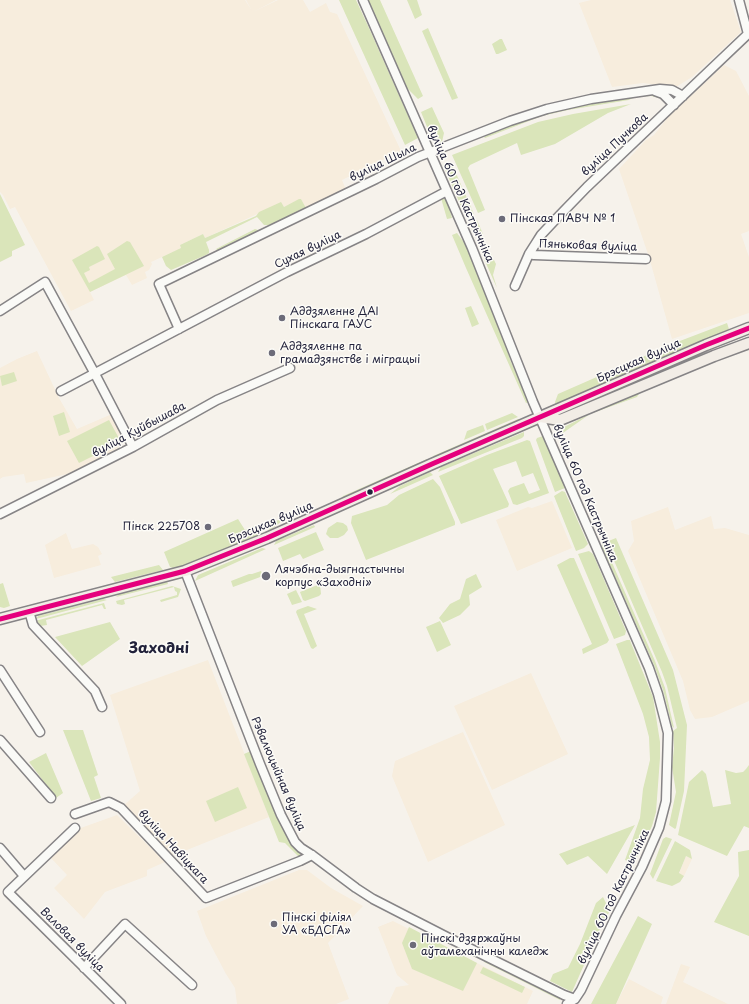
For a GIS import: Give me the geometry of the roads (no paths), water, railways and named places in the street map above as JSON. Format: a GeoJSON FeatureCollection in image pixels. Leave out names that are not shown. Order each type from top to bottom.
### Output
{"type":"FeatureCollection","features":[{"type":"Feature","properties":{"kind":"main road","name":"Брэсцкая вуліца"},"geometry":{"type":"LineString","coordinates":[[0,619],[185,571],[267,538],[432,464],[706,345],[749,328]]}},
{"type":"Feature","properties":{"kind":"main road"},"geometry":{"type":"LineString","coordinates":[[540,417],[560,420],[749,343]]}},
{"type":"Feature","properties":{"kind":"street","name":"вуліца 60 год Кастрычніка"},"geometry":{"type":"LineString","coordinates":[[363,0],[472,248],[540,417],[649,668],[658,694],[668,733],[666,801],[660,828],[576,1001],[567,1004]]}},
{"type":"Feature","properties":{"kind":"street","name":"вуліца Пучкова"},"geometry":{"type":"LineString","coordinates":[[515,286],[529,254],[541,235],[587,187],[748,33],[739,0]]}},
{"type":"Feature","properties":{"kind":"street","name":"вуліца Шыла"},"geometry":{"type":"LineString","coordinates":[[179,329],[159,284],[376,179],[418,156],[510,121],[547,109],[591,99],[660,89],[672,90],[683,96]]}},
{"type":"Feature","properties":{"kind":"street"},"geometry":{"type":"LineString","coordinates":[[652,90],[663,94],[674,105]]}},
{"type":"Feature","properties":{"kind":"street","name":"Сухая вуліца"},"geometry":{"type":"LineString","coordinates":[[61,391],[96,374],[287,272],[366,234],[447,191]]}},
{"type":"Feature","properties":{"kind":"street","name":"Пяньковая вуліца"},"geometry":{"type":"LineString","coordinates":[[529,254],[646,259]]}},
{"type":"Feature","properties":{"kind":"street"},"geometry":{"type":"LineString","coordinates":[[0,311],[45,282],[96,374],[133,448]]}},
{"type":"Feature","properties":{"kind":"street","name":"вуліца Куйбышава"},"geometry":{"type":"LineString","coordinates":[[0,514],[133,448],[217,400],[290,368]]}},
{"type":"Feature","properties":{"kind":"street","name":"Рэвалюцыйная вуліца"},"geometry":{"type":"LineString","coordinates":[[185,571],[281,815],[295,842],[301,848],[373,899],[576,1001]]}},
{"type":"Feature","properties":{"kind":"street"},"geometry":{"type":"LineString","coordinates":[[29,611],[33,625],[95,691],[102,707]]}},
{"type":"Feature","properties":{"kind":"street"},"geometry":{"type":"LineString","coordinates":[[0,670],[40,732]]}},
{"type":"Feature","properties":{"kind":"street"},"geometry":{"type":"LineString","coordinates":[[0,740],[51,798]]}},
{"type":"Feature","properties":{"kind":"street","name":"вуліца Навіцкага"},"geometry":{"type":"LineString","coordinates":[[75,814],[109,802],[121,808],[206,898],[312,855]]}},
{"type":"Feature","properties":{"kind":"street"},"geometry":{"type":"LineString","coordinates":[[0,848],[24,876],[75,828]]}},
{"type":"Feature","properties":{"kind":"street","name":"Валовая вуліца"},"geometry":{"type":"LineString","coordinates":[[24,876],[8,892],[121,1004]]}},
{"type":"Feature","properties":{"kind":"street"},"geometry":{"type":"LineString","coordinates":[[84,968],[125,924],[192,985]]}},
{"type":"Feature","properties":{"kind":"place","name":"Пінская ПАВЧ № 1"},"geometry":{"type":"Point","coordinates":[502,219]}},
{"type":"Feature","properties":{"kind":"place","name":"Аддзяленне ДАІ Пінскага ГАУС"},"geometry":{"type":"Point","coordinates":[282,318]}},
{"type":"Feature","properties":{"kind":"place","name":"Аддзяленне па грамадзянстве і міграцыі"},"geometry":{"type":"Point","coordinates":[272,353]}},
{"type":"Feature","properties":{"kind":"place","name":"Пінск 225708"},"geometry":{"type":"Point","coordinates":[208,527]}},
{"type":"Feature","properties":{"kind":"place","name":"Лячэбна-дыягнастычны корпус «Заходні»"},"geometry":{"type":"Point","coordinates":[266,576]}},
{"type":"Feature","properties":{"kind":"place","name":"Пінскі філіял УА «БДСГА»"},"geometry":{"type":"Point","coordinates":[274,924]}},
{"type":"Feature","properties":{"kind":"place","name":"Пінскі дзяржаўны аўтамеханічны каледж"},"geometry":{"type":"Point","coordinates":[413,945]}},
{"type":"Feature","properties":{"kind":"district","name":"Заходні"},"geometry":{"type":"Point","coordinates":[159,649]}}]}
